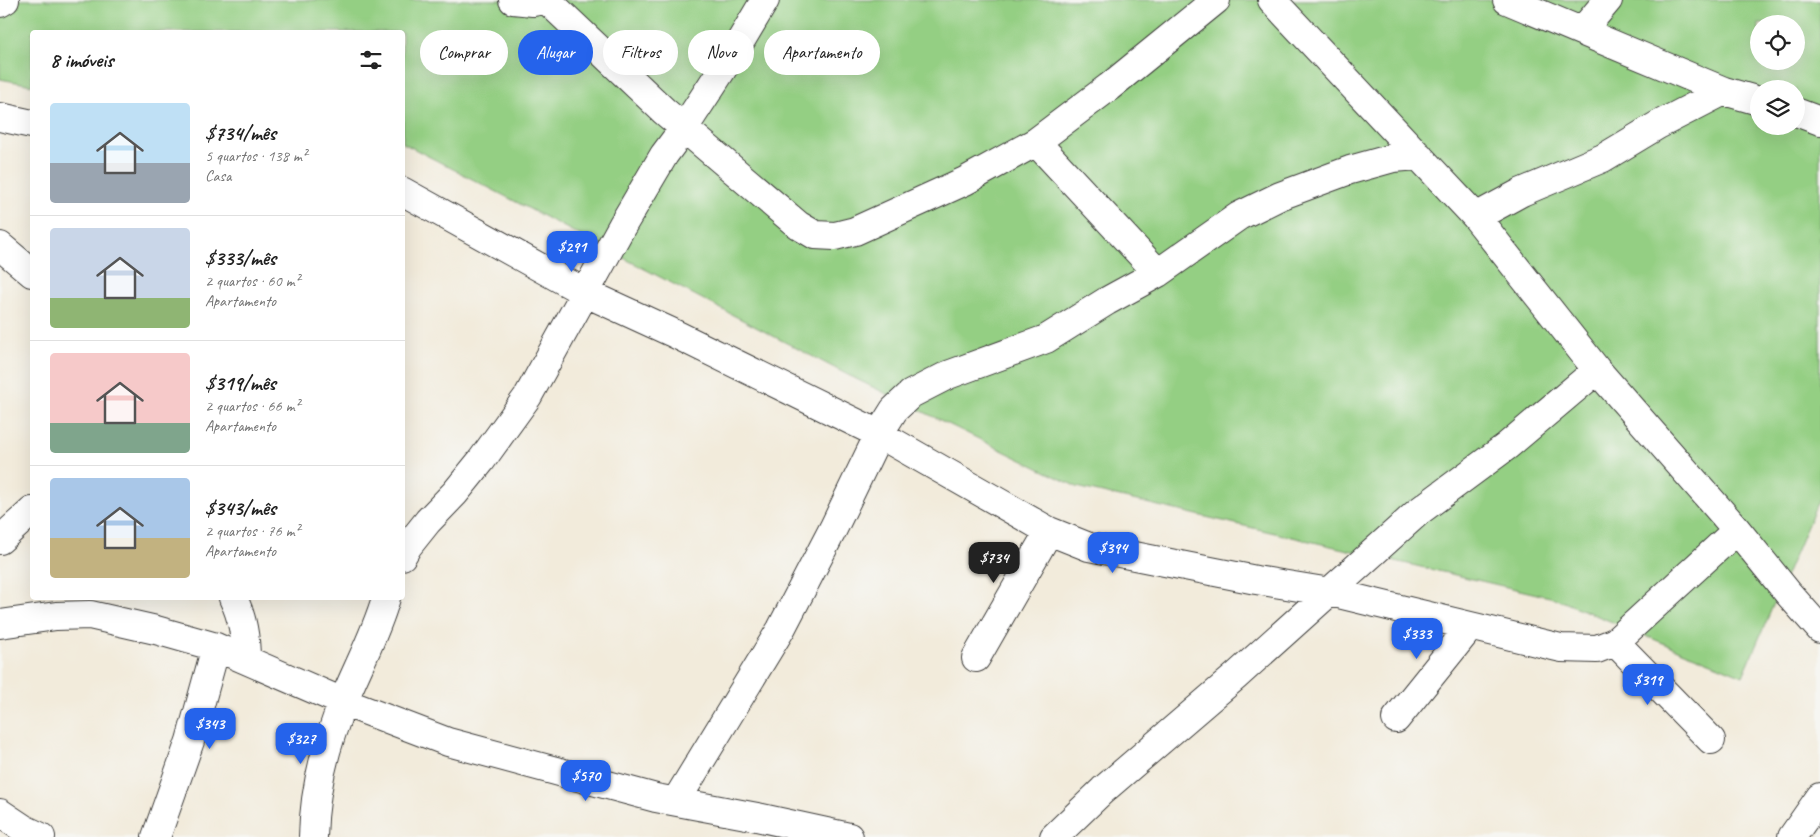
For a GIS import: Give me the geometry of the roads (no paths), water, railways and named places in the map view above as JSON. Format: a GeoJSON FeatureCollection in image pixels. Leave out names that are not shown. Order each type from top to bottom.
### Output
{"type":"FeatureCollection","features":[{"type":"Feature","properties":{"kind":"street"},"geometry":{"type":"LineString","coordinates":[[0,3],[6,0]]}},
{"type":"Feature","properties":{"kind":"street"},"geometry":{"type":"LineString","coordinates":[[513,0],[533,2],[543,0]]}},
{"type":"Feature","properties":{"kind":"street"},"geometry":{"type":"LineString","coordinates":[[547,0],[656,104],[798,225],[815,235],[835,236],[855,231],[965,181],[1036,142],[1109,87],[1216,0]]}},
{"type":"Feature","properties":{"kind":"street"},"geometry":{"type":"LineString","coordinates":[[405,551],[428,521],[455,493],[481,461],[528,396],[622,226],[664,155],[684,128],[740,42],[764,0]]}},
{"type":"Feature","properties":{"kind":"street"},"geometry":{"type":"LineString","coordinates":[[1272,0],[1476,217],[1597,370],[1820,628]]}},
{"type":"Feature","properties":{"kind":"street"},"geometry":{"type":"LineString","coordinates":[[1507,0],[1724,91],[1750,98]]}},
{"type":"Feature","properties":{"kind":"street"},"geometry":{"type":"LineString","coordinates":[[1582,31],[1608,0]]}},
{"type":"Feature","properties":{"kind":"street"},"geometry":{"type":"LineString","coordinates":[[1476,217],[1522,192],[1603,158],[1658,125],[1724,91]]}},
{"type":"Feature","properties":{"kind":"street"},"geometry":{"type":"LineString","coordinates":[[1805,116],[1820,122]]}},
{"type":"Feature","properties":{"kind":"street"},"geometry":{"type":"LineString","coordinates":[[0,117],[30,124]]}},
{"type":"Feature","properties":{"kind":"street"},"geometry":{"type":"LineString","coordinates":[[1036,142],[1158,273]]}},
{"type":"Feature","properties":{"kind":"street"},"geometry":{"type":"LineString","coordinates":[[676,801],[781,629],[833,529],[879,434],[894,410],[911,394],[948,376],[1046,340],[1107,301],[1158,273],[1239,216],[1280,196],[1350,170],[1393,158],[1419,156]]}},
{"type":"Feature","properties":{"kind":"street"},"geometry":{"type":"LineString","coordinates":[[405,193],[586,293],[671,332],[879,434],[1049,532],[1089,547],[1256,580],[1330,592],[1470,628],[1561,648],[1597,649],[1615,642],[1737,530]]}},
{"type":"Feature","properties":{"kind":"street"},"geometry":{"type":"LineString","coordinates":[[0,246],[30,271]]}},
{"type":"Feature","properties":{"kind":"street"},"geometry":{"type":"LineString","coordinates":[[1054,837],[1103,790],[1236,676],[1418,512],[1507,446],[1597,370]]}},
{"type":"Feature","properties":{"kind":"street"},"geometry":{"type":"LineString","coordinates":[[0,540],[30,513]]}},
{"type":"Feature","properties":{"kind":"street"},"geometry":{"type":"LineString","coordinates":[[976,658],[1049,532]]}},
{"type":"Feature","properties":{"kind":"street"},"geometry":{"type":"LineString","coordinates":[[234,600],[237,604],[246,643],[246,660]]}},
{"type":"Feature","properties":{"kind":"street"},"geometry":{"type":"LineString","coordinates":[[313,837],[319,779],[343,702],[385,600]]}},
{"type":"Feature","properties":{"kind":"street"},"geometry":{"type":"LineString","coordinates":[[0,624],[56,616],[90,615],[156,630],[216,647],[343,702],[448,742],[656,798],[848,837]]}},
{"type":"Feature","properties":{"kind":"street"},"geometry":{"type":"LineString","coordinates":[[1396,719],[1470,628]]}},
{"type":"Feature","properties":{"kind":"street"},"geometry":{"type":"LineString","coordinates":[[1615,642],[1711,740]]}},
{"type":"Feature","properties":{"kind":"street"},"geometry":{"type":"LineString","coordinates":[[156,837],[190,741],[216,647]]}},
{"type":"Feature","properties":{"kind":"street"},"geometry":{"type":"LineString","coordinates":[[1792,837],[1820,797]]}},
{"type":"Feature","properties":{"kind":"street"},"geometry":{"type":"LineString","coordinates":[[0,813],[24,829],[41,837]]}}]}
